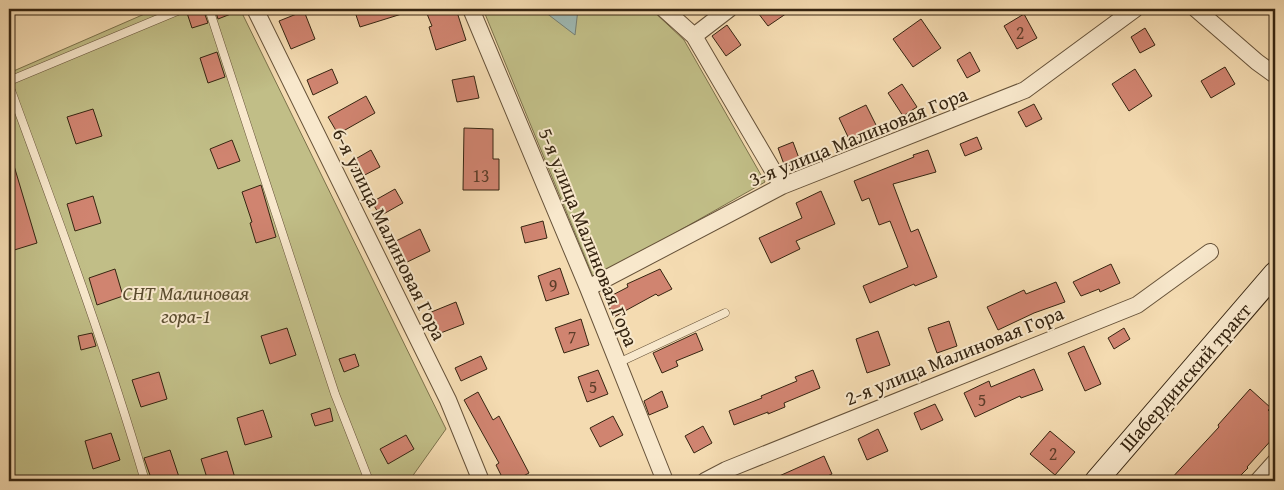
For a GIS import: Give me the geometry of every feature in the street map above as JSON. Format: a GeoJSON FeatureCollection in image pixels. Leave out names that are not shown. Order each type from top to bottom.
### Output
{"type":"FeatureCollection","features":[{"type":"Feature","properties":{"kind":"main road","name":"Шабердинский тракт"},"geometry":{"type":"LineString","coordinates":[[1096,481],[1275,273]]}},
{"type":"Feature","properties":{"kind":"street","name":"6-я улица Малиновая Гора"},"geometry":{"type":"LineString","coordinates":[[256,9],[448,400],[481,481]]}},
{"type":"Feature","properties":{"kind":"street","name":"5-я улица Малиновая Гора"},"geometry":{"type":"LineString","coordinates":[[471,9],[588,288],[665,481]]}},
{"type":"Feature","properties":{"kind":"street"},"geometry":{"type":"LineString","coordinates":[[664,9],[694,36],[782,186]]}},
{"type":"Feature","properties":{"kind":"street"},"geometry":{"type":"LineString","coordinates":[[694,36],[729,9]]}},
{"type":"Feature","properties":{"kind":"street","name":"3-я улица Малиновая Гора"},"geometry":{"type":"LineString","coordinates":[[588,288],[782,186],[1025,90],[1135,9]]}},
{"type":"Feature","properties":{"kind":"street"},"geometry":{"type":"LineString","coordinates":[[1196,9],[1257,62],[1275,75]]}},
{"type":"Feature","properties":{"kind":"street","name":"2-я улица Малиновая Гора"},"geometry":{"type":"LineString","coordinates":[[704,481],[729,476],[1137,305],[1210,252]]}},
{"type":"Feature","properties":{"kind":"street"},"geometry":{"type":"LineString","coordinates":[[1258,481],[1275,462]]}},
{"type":"Feature","properties":{"kind":"lane"},"geometry":{"type":"LineString","coordinates":[[9,81],[182,9]]}},
{"type":"Feature","properties":{"kind":"lane"},"geometry":{"type":"LineString","coordinates":[[209,9],[334,394],[369,481]]}},
{"type":"Feature","properties":{"kind":"lane"},"geometry":{"type":"LineString","coordinates":[[9,85],[67,244],[117,389],[146,481]]}},
{"type":"Feature","properties":{"kind":"lane"},"geometry":{"type":"LineString","coordinates":[[618,363],[725,313]]}},
{"type":"Feature","properties":{"kind":"green space","name":"СНТ Малиновая гора-1"},"geometry":{"type":"Polygon","coordinates":[[[156,9],[240,9],[446,429],[409,481],[9,481],[9,73],[156,9]]]}},
{"type":"Feature","properties":{"kind":"green space"},"geometry":{"type":"Polygon","coordinates":[[[483,9],[651,9],[684,40],[765,182],[594,279],[483,9]]]}},
{"type":"Feature","properties":{"kind":"water"},"geometry":{"type":"Polygon","coordinates":[[[541,9],[578,9],[575,35],[541,9]]]}},
{"type":"Feature","properties":{"kind":"building"},"geometry":{"type":"Polygon","coordinates":[[[203,9],[208,23],[192,28],[187,13],[203,9]]]}},
{"type":"Feature","properties":{"kind":"building"},"geometry":{"type":"Polygon","coordinates":[[[215,9],[241,9],[241,10],[218,19],[215,9]]]}},
{"type":"Feature","properties":{"kind":"building"},"geometry":{"type":"Polygon","coordinates":[[[354,9],[407,9],[408,12],[360,27],[354,9]]]}},
{"type":"Feature","properties":{"kind":"building"},"geometry":{"type":"Polygon","coordinates":[[[425,9],[456,9],[466,40],[436,50],[429,27],[432,26],[425,9]]]}},
{"type":"Feature","properties":{"kind":"building"},"geometry":{"type":"Polygon","coordinates":[[[755,9],[793,9],[768,26],[755,9]]]}},
{"type":"Feature","properties":{"kind":"building"},"geometry":{"type":"Polygon","coordinates":[[[304,11],[315,39],[291,49],[279,21],[304,11]]]}},
{"type":"Feature","properties":{"kind":"building"},"geometry":{"type":"Polygon","coordinates":[[[1024,14],[1037,38],[1017,49],[1004,26],[1024,14]]]}},
{"type":"Feature","properties":{"kind":"building"},"geometry":{"type":"Polygon","coordinates":[[[921,19],[941,48],[913,67],[893,39],[921,19]]]}},
{"type":"Feature","properties":{"kind":"building"},"geometry":{"type":"Polygon","coordinates":[[[727,25],[741,45],[726,56],[712,36],[727,25]]]}},
{"type":"Feature","properties":{"kind":"building"},"geometry":{"type":"Polygon","coordinates":[[[1145,28],[1155,45],[1140,53],[1131,37],[1145,28]]]}},
{"type":"Feature","properties":{"kind":"building"},"geometry":{"type":"Polygon","coordinates":[[[217,52],[225,77],[208,83],[200,58],[217,52]]]}},
{"type":"Feature","properties":{"kind":"building"},"geometry":{"type":"Polygon","coordinates":[[[970,52],[980,71],[967,78],[957,60],[970,52]]]}},
{"type":"Feature","properties":{"kind":"building"},"geometry":{"type":"Polygon","coordinates":[[[1225,67],[1235,84],[1211,98],[1201,81],[1225,67]]]}},
{"type":"Feature","properties":{"kind":"building"},"geometry":{"type":"Polygon","coordinates":[[[332,69],[338,83],[313,95],[307,80],[332,69]]]}},
{"type":"Feature","properties":{"kind":"building"},"geometry":{"type":"Polygon","coordinates":[[[1135,69],[1152,96],[1129,111],[1112,84],[1135,69]]]}},
{"type":"Feature","properties":{"kind":"building"},"geometry":{"type":"Polygon","coordinates":[[[474,76],[479,98],[457,102],[452,80],[474,76]]]}},
{"type":"Feature","properties":{"kind":"building"},"geometry":{"type":"Polygon","coordinates":[[[902,84],[917,107],[903,116],[888,93],[902,84]]]}},
{"type":"Feature","properties":{"kind":"building"},"geometry":{"type":"Polygon","coordinates":[[[366,96],[375,113],[338,134],[328,117],[366,96]]]}},
{"type":"Feature","properties":{"kind":"building"},"geometry":{"type":"Polygon","coordinates":[[[1034,104],[1042,119],[1026,127],[1018,112],[1034,104]]]}},
{"type":"Feature","properties":{"kind":"building"},"geometry":{"type":"Polygon","coordinates":[[[866,105],[877,127],[850,141],[839,118],[866,105]]]}},
{"type":"Feature","properties":{"kind":"building"},"geometry":{"type":"Polygon","coordinates":[[[93,109],[102,136],[76,144],[67,117],[93,109]]]}},
{"type":"Feature","properties":{"kind":"building"},"geometry":{"type":"Polygon","coordinates":[[[464,128],[493,129],[493,159],[499,159],[499,190],[463,190],[464,128]]]}},
{"type":"Feature","properties":{"kind":"building"},"geometry":{"type":"Polygon","coordinates":[[[977,137],[982,149],[965,156],[960,144],[977,137]]]}},
{"type":"Feature","properties":{"kind":"building"},"geometry":{"type":"Polygon","coordinates":[[[232,140],[240,161],[218,169],[210,149],[232,140]]]}},
{"type":"Feature","properties":{"kind":"building"},"geometry":{"type":"Polygon","coordinates":[[[793,142],[800,161],[785,167],[778,148],[793,142]]]}},
{"type":"Feature","properties":{"kind":"building"},"geometry":{"type":"Polygon","coordinates":[[[371,150],[380,167],[361,177],[352,161],[371,150]]]}},
{"type":"Feature","properties":{"kind":"building"},"geometry":{"type":"Polygon","coordinates":[[[928,150],[936,172],[893,184],[911,232],[918,229],[937,277],[915,286],[914,284],[870,303],[863,286],[908,267],[890,221],[879,225],[869,198],[862,201],[854,181],[928,150]]]}},
{"type":"Feature","properties":{"kind":"building"},"geometry":{"type":"Polygon","coordinates":[[[9,159],[12,159],[37,243],[11,251],[9,243],[9,159]]]}},
{"type":"Feature","properties":{"kind":"building"},"geometry":{"type":"Polygon","coordinates":[[[261,185],[276,237],[256,243],[250,223],[252,222],[242,192],[261,185]]]}},
{"type":"Feature","properties":{"kind":"building"},"geometry":{"type":"Polygon","coordinates":[[[395,189],[403,203],[380,216],[372,202],[395,189]]]}},
{"type":"Feature","properties":{"kind":"building"},"geometry":{"type":"Polygon","coordinates":[[[821,191],[835,224],[796,241],[800,249],[771,263],[759,238],[802,218],[796,203],[821,191]]]}},
{"type":"Feature","properties":{"kind":"building"},"geometry":{"type":"Polygon","coordinates":[[[93,196],[101,223],[75,231],[67,204],[93,196]]]}},
{"type":"Feature","properties":{"kind":"building"},"geometry":{"type":"Polygon","coordinates":[[[543,221],[547,238],[525,243],[521,227],[543,221]]]}},
{"type":"Feature","properties":{"kind":"building"},"geometry":{"type":"Polygon","coordinates":[[[420,229],[430,251],[401,265],[390,244],[420,229]]]}},
{"type":"Feature","properties":{"kind":"building"},"geometry":{"type":"Polygon","coordinates":[[[1111,264],[1120,283],[1100,292],[1099,289],[1081,296],[1073,282],[1111,264]]]}},
{"type":"Feature","properties":{"kind":"building"},"geometry":{"type":"Polygon","coordinates":[[[560,268],[569,294],[546,301],[538,276],[560,268]]]}},
{"type":"Feature","properties":{"kind":"building"},"geometry":{"type":"Polygon","coordinates":[[[115,269],[123,296],[97,305],[89,278],[115,269]]]}},
{"type":"Feature","properties":{"kind":"building"},"geometry":{"type":"Polygon","coordinates":[[[660,269],[672,289],[658,296],[656,294],[614,317],[605,299],[628,287],[627,284],[660,269]]]}},
{"type":"Feature","properties":{"kind":"building"},"geometry":{"type":"Polygon","coordinates":[[[1056,282],[1065,302],[1034,313],[998,330],[987,307],[1024,290],[1026,294],[1056,282]]]}},
{"type":"Feature","properties":{"kind":"building"},"geometry":{"type":"Polygon","coordinates":[[[456,302],[464,324],[438,334],[429,313],[456,302]]]}},
{"type":"Feature","properties":{"kind":"building"},"geometry":{"type":"Polygon","coordinates":[[[581,319],[589,345],[564,353],[555,328],[581,319]]]}},
{"type":"Feature","properties":{"kind":"building"},"geometry":{"type":"Polygon","coordinates":[[[949,321],[957,346],[937,353],[928,328],[949,321]]]}},
{"type":"Feature","properties":{"kind":"building"},"geometry":{"type":"Polygon","coordinates":[[[287,328],[296,355],[270,364],[261,336],[287,328]]]}},
{"type":"Feature","properties":{"kind":"building"},"geometry":{"type":"Polygon","coordinates":[[[1124,328],[1130,339],[1114,349],[1108,338],[1124,328]]]}},
{"type":"Feature","properties":{"kind":"building"},"geometry":{"type":"Polygon","coordinates":[[[878,331],[890,365],[867,373],[856,339],[878,331]]]}},
{"type":"Feature","properties":{"kind":"building"},"geometry":{"type":"Polygon","coordinates":[[[92,333],[96,346],[81,350],[78,336],[92,333]]]}},
{"type":"Feature","properties":{"kind":"building"},"geometry":{"type":"Polygon","coordinates":[[[696,333],[703,350],[676,361],[678,366],[662,373],[653,353],[696,333]]]}},
{"type":"Feature","properties":{"kind":"building"},"geometry":{"type":"Polygon","coordinates":[[[1084,346],[1101,384],[1085,391],[1068,353],[1084,346]]]}},
{"type":"Feature","properties":{"kind":"building"},"geometry":{"type":"Polygon","coordinates":[[[355,354],[359,366],[344,372],[339,359],[355,354]]]}},
{"type":"Feature","properties":{"kind":"building"},"geometry":{"type":"Polygon","coordinates":[[[481,356],[487,369],[461,381],[455,368],[481,356]]]}},
{"type":"Feature","properties":{"kind":"building"},"geometry":{"type":"Polygon","coordinates":[[[1034,369],[1043,390],[1021,398],[1020,396],[975,417],[964,393],[989,381],[991,387],[1034,369]]]}},
{"type":"Feature","properties":{"kind":"building"},"geometry":{"type":"Polygon","coordinates":[[[598,370],[608,394],[587,402],[578,377],[598,370]]]}},
{"type":"Feature","properties":{"kind":"building"},"geometry":{"type":"Polygon","coordinates":[[[813,370],[820,388],[784,403],[785,407],[734,425],[729,411],[797,381],[795,377],[813,370]]]}},
{"type":"Feature","properties":{"kind":"building"},"geometry":{"type":"Polygon","coordinates":[[[159,372],[167,399],[141,407],[132,380],[159,372]]]}},
{"type":"Feature","properties":{"kind":"building"},"geometry":{"type":"Polygon","coordinates":[[[1250,389],[1271,408],[1268,410],[1275,417],[1275,436],[1248,468],[1235,481],[1169,481],[1219,427],[1218,425],[1250,389]]]}},
{"type":"Feature","properties":{"kind":"building"},"geometry":{"type":"Polygon","coordinates":[[[662,391],[668,407],[649,415],[644,401],[662,391]]]}},
{"type":"Feature","properties":{"kind":"building"},"geometry":{"type":"Polygon","coordinates":[[[478,392],[493,420],[499,416],[529,473],[514,481],[504,481],[496,465],[499,463],[464,400],[478,392]]]}},
{"type":"Feature","properties":{"kind":"building"},"geometry":{"type":"Polygon","coordinates":[[[935,404],[943,420],[921,430],[914,413],[935,404]]]}},
{"type":"Feature","properties":{"kind":"building"},"geometry":{"type":"Polygon","coordinates":[[[330,408],[333,421],[315,426],[311,414],[330,408]]]}},
{"type":"Feature","properties":{"kind":"building"},"geometry":{"type":"Polygon","coordinates":[[[263,410],[272,437],[245,445],[237,418],[263,410]]]}},
{"type":"Feature","properties":{"kind":"building"},"geometry":{"type":"Polygon","coordinates":[[[613,416],[623,435],[600,447],[590,428],[613,416]]]}},
{"type":"Feature","properties":{"kind":"building"},"geometry":{"type":"Polygon","coordinates":[[[703,426],[712,443],[694,453],[685,436],[703,426]]]}},
{"type":"Feature","properties":{"kind":"building"},"geometry":{"type":"Polygon","coordinates":[[[878,429],[888,451],[867,460],[858,439],[878,429]]]}},
{"type":"Feature","properties":{"kind":"building"},"geometry":{"type":"Polygon","coordinates":[[[1050,431],[1075,452],[1055,475],[1030,454],[1050,431]]]}},
{"type":"Feature","properties":{"kind":"building"},"geometry":{"type":"Polygon","coordinates":[[[111,433],[120,460],[93,469],[85,441],[111,433]]]}},
{"type":"Feature","properties":{"kind":"building"},"geometry":{"type":"Polygon","coordinates":[[[406,435],[414,449],[388,464],[380,449],[406,435]]]}},
{"type":"Feature","properties":{"kind":"building"},"geometry":{"type":"Polygon","coordinates":[[[170,450],[179,477],[165,481],[152,481],[144,458],[170,450]]]}},
{"type":"Feature","properties":{"kind":"building"},"geometry":{"type":"Polygon","coordinates":[[[227,451],[235,478],[226,481],[208,481],[201,459],[227,451]]]}},
{"type":"Feature","properties":{"kind":"building"},"geometry":{"type":"Polygon","coordinates":[[[824,456],[832,474],[816,481],[768,481],[824,456]]]}}]}
